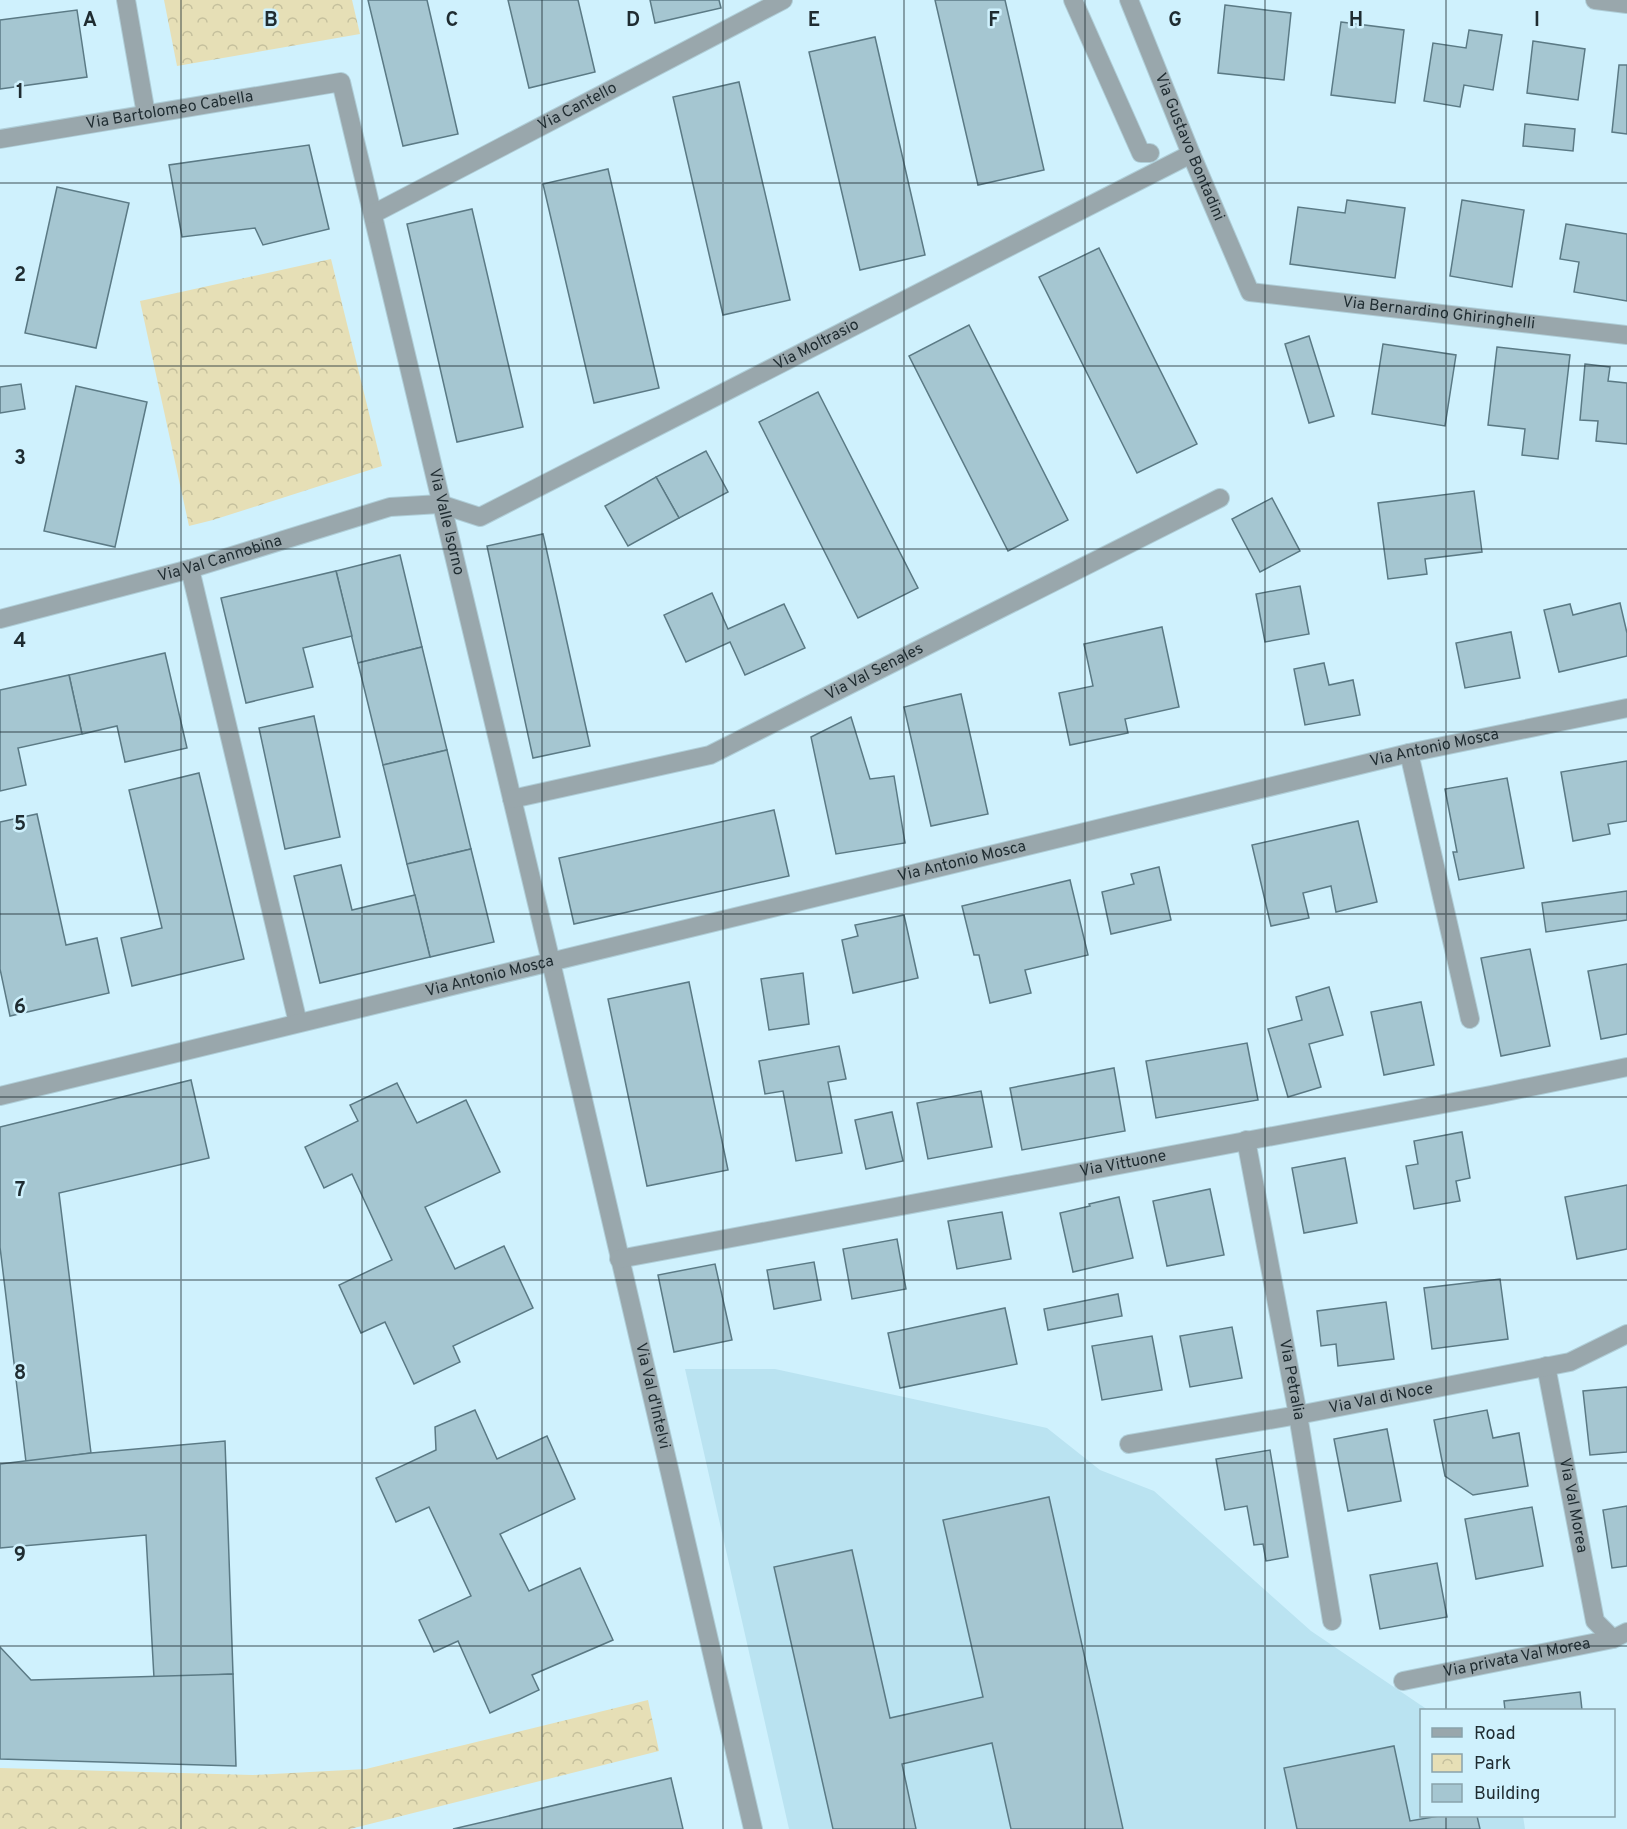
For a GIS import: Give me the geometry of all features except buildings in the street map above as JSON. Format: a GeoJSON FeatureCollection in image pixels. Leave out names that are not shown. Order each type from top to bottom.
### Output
{"type":"FeatureCollection","features":[{"type":"Feature","properties":{"kind":"street"},"geometry":{"type":"LineString","coordinates":[[126,0],[146,114]]}},
{"type":"Feature","properties":{"kind":"street","name":"Via Cantello"},"geometry":{"type":"LineString","coordinates":[[373,214],[783,0]]}},
{"type":"Feature","properties":{"kind":"street"},"geometry":{"type":"LineString","coordinates":[[1073,0],[1141,153],[1150,153]]}},
{"type":"Feature","properties":{"kind":"street","name":"Via Gustavo Bontadini"},"geometry":{"type":"LineString","coordinates":[[1129,0],[1250,292]]}},
{"type":"Feature","properties":{"kind":"street"},"geometry":{"type":"LineString","coordinates":[[1595,0],[1627,4]]}},
{"type":"Feature","properties":{"kind":"street","name":"Via Bartolomeo Cabella"},"geometry":{"type":"LineString","coordinates":[[0,139],[341,82]]}},
{"type":"Feature","properties":{"kind":"street","name":"Via Valle Isorno"},"geometry":{"type":"LineString","coordinates":[[341,82],[551,963]]}},
{"type":"Feature","properties":{"kind":"street","name":"Via Moltrasio"},"geometry":{"type":"LineString","coordinates":[[440,504],[480,517],[1191,154]]}},
{"type":"Feature","properties":{"kind":"street","name":"Via Bernardino Ghiringhelli"},"geometry":{"type":"LineString","coordinates":[[1250,292],[1627,335]]}},
{"type":"Feature","properties":{"kind":"street","name":"Via Val Senales"},"geometry":{"type":"LineString","coordinates":[[512,799],[710,755],[1220,498]]}},
{"type":"Feature","properties":{"kind":"street","name":"Via Val Cannobina"},"geometry":{"type":"LineString","coordinates":[[0,619],[190,569],[390,507],[440,504]]}},
{"type":"Feature","properties":{"kind":"street"},"geometry":{"type":"LineString","coordinates":[[190,569],[298,1023]]}},
{"type":"Feature","properties":{"kind":"street","name":"Via Antonio Mosca"},"geometry":{"type":"LineString","coordinates":[[0,1096],[1409,753],[1627,708]]}},
{"type":"Feature","properties":{"kind":"street"},"geometry":{"type":"LineString","coordinates":[[1409,753],[1470,1018]]}},
{"type":"Feature","properties":{"kind":"street","name":"Via Val d'Intelvi"},"geometry":{"type":"LineString","coordinates":[[551,963],[753,1829]]}},
{"type":"Feature","properties":{"kind":"street","name":"Via Vittuone"},"geometry":{"type":"LineString","coordinates":[[619,1259],[1627,1067]]}},
{"type":"Feature","properties":{"kind":"street","name":"Via Petralia"},"geometry":{"type":"LineString","coordinates":[[1246,1140],[1298,1415],[1332,1621]]}},
{"type":"Feature","properties":{"kind":"street","name":"Via Val di Noce"},"geometry":{"type":"LineString","coordinates":[[1129,1444],[1298,1415],[1570,1362],[1627,1334]]}},
{"type":"Feature","properties":{"kind":"street","name":"Via Val Morea"},"geometry":{"type":"LineString","coordinates":[[1546,1366],[1595,1621],[1620,1636]]}},
{"type":"Feature","properties":{"kind":"street","name":"Via privata Val Morea"},"geometry":{"type":"LineString","coordinates":[[1403,1680],[1620,1636]]}},
{"type":"Feature","properties":{"kind":"shaded area"},"geometry":{"type":"Polygon","coordinates":[[[685,1369],[775,1369],[1047,1428],[1100,1470],[1154,1491],[1311,1631],[1427,1709],[1420,1709],[1420,1817],[1523,1817],[1525,1829],[789,1829],[685,1369]]]}},
{"type":"Feature","properties":{"kind":"green space"},"geometry":{"type":"Polygon","coordinates":[[[164,0],[352,0],[360,34],[177,66],[164,0]]]}},
{"type":"Feature","properties":{"kind":"green space"},"geometry":{"type":"Polygon","coordinates":[[[331,259],[382,466],[189,526],[140,301],[331,259]]]}},
{"type":"Feature","properties":{"kind":"green space"},"geometry":{"type":"Polygon","coordinates":[[[648,1700],[659,1751],[350,1829],[0,1829],[0,1768],[253,1775],[366,1769],[648,1700]]]}}]}
